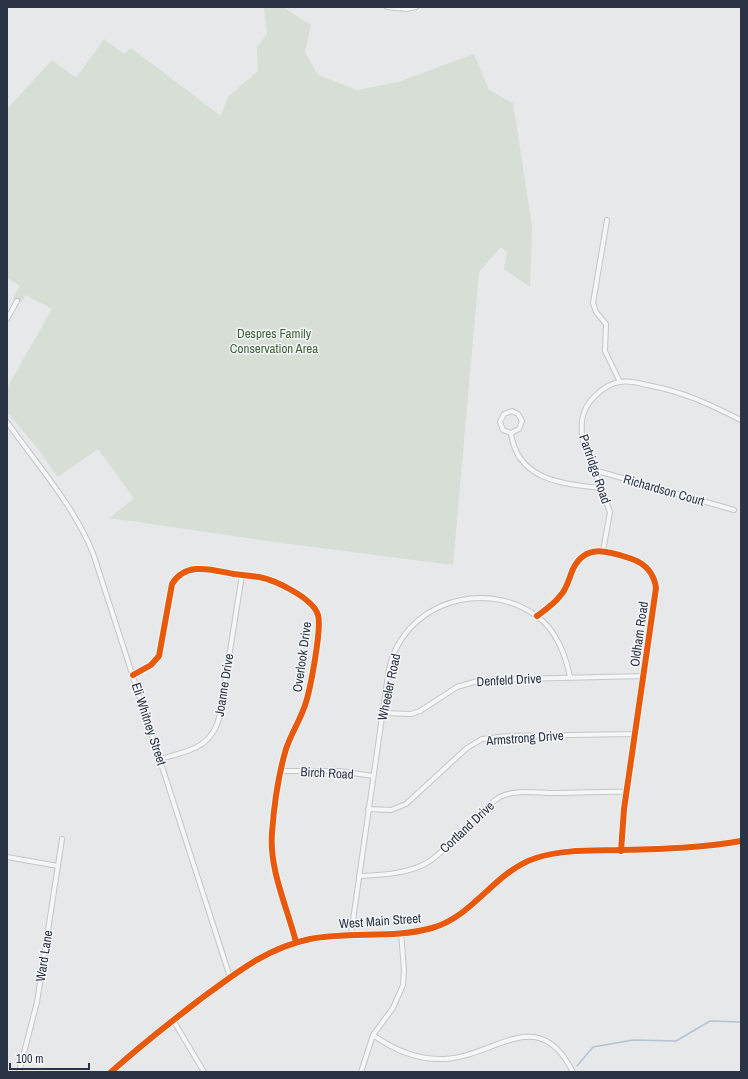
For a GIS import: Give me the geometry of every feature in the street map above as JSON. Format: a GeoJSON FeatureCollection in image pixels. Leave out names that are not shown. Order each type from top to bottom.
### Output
{"type":"FeatureCollection","features":[{"type":"Feature","properties":{"kind":"street"},"geometry":{"type":"LineString","coordinates":[[387,7],[406,9],[416,7]]}},
{"type":"Feature","properties":{"kind":"street"},"geometry":{"type":"LineString","coordinates":[[607,220],[593,303],[596,312],[606,324],[605,351],[620,382],[627,381],[653,386],[696,397],[741,420]]}},
{"type":"Feature","properties":{"kind":"street"},"geometry":{"type":"LineString","coordinates":[[7,319],[17,301]]}},
{"type":"Feature","properties":{"kind":"street","name":"Partridge Road"},"geometry":{"type":"LineString","coordinates":[[603,551],[609,527],[610,512],[583,442],[581,432],[582,416],[590,401],[596,395],[611,384],[620,382]]}},
{"type":"Feature","properties":{"kind":"street"},"geometry":{"type":"LineString","coordinates":[[512,412],[519,415],[522,424],[517,431],[511,433],[503,430],[500,422],[504,414],[512,412]]}},
{"type":"Feature","properties":{"kind":"street","name":"Eli Whitney Street"},"geometry":{"type":"LineString","coordinates":[[7,422],[86,535],[133,675],[230,977]]}},
{"type":"Feature","properties":{"kind":"street"},"geometry":{"type":"LineString","coordinates":[[511,433],[518,457],[535,473],[563,482],[601,488]]}},
{"type":"Feature","properties":{"kind":"street","name":"Richardson Court"},"geometry":{"type":"LineString","coordinates":[[594,470],[734,510]]}},
{"type":"Feature","properties":{"kind":"street"},"geometry":{"type":"LineString","coordinates":[[537,616],[561,596],[573,568],[582,558],[590,553],[603,551]]}},
{"type":"Feature","properties":{"kind":"street","name":"Oldham Road"},"geometry":{"type":"LineString","coordinates":[[603,551],[641,563],[652,573],[655,580],[655,592],[627,792],[621,851]]}},
{"type":"Feature","properties":{"kind":"street","name":"Overlook Drive"},"geometry":{"type":"LineString","coordinates":[[133,675],[151,665],[159,656],[172,584],[176,577],[186,570],[194,568],[259,577],[279,584],[312,604],[318,616],[319,623],[307,698],[290,737],[281,771],[272,833],[272,857],[296,942]]}},
{"type":"Feature","properties":{"kind":"street","name":"Joanne Drive"},"geometry":{"type":"LineString","coordinates":[[160,759],[194,749],[207,741],[215,732],[220,714],[242,575]]}},
{"type":"Feature","properties":{"kind":"street","name":"Wheeler Road"},"geometry":{"type":"LineString","coordinates":[[351,934],[390,665],[398,646],[410,628],[431,611],[456,600],[481,597],[515,604],[537,616],[548,627],[559,644],[567,664],[570,677]]}},
{"type":"Feature","properties":{"kind":"street","name":"Denfeld Drive"},"geometry":{"type":"LineString","coordinates":[[382,713],[411,714],[420,711],[457,687],[471,682],[492,679],[644,676]]}},
{"type":"Feature","properties":{"kind":"street","name":"Armstrong Drive"},"geometry":{"type":"LineString","coordinates":[[368,809],[391,810],[406,804],[467,748],[482,740],[508,736],[635,734]]}},
{"type":"Feature","properties":{"kind":"street","name":"Birch Road"},"geometry":{"type":"LineString","coordinates":[[281,771],[339,771],[373,776]]}},
{"type":"Feature","properties":{"kind":"street","name":"Cortland Drive"},"geometry":{"type":"LineString","coordinates":[[359,876],[404,871],[426,863],[443,850],[489,806],[500,797],[507,794],[604,791],[627,792]]}},
{"type":"Feature","properties":{"kind":"street","name":"Ward Lane"},"geometry":{"type":"LineString","coordinates":[[19,1072],[37,1002],[62,839]]}},
{"type":"Feature","properties":{"kind":"street","name":"West Main Street"},"geometry":{"type":"LineString","coordinates":[[111,1072],[173,1020],[230,977],[264,954],[296,942],[351,934],[401,932],[428,929],[449,921],[508,872],[534,859],[550,854],[576,851],[621,851],[707,847],[741,841]]}},
{"type":"Feature","properties":{"kind":"street"},"geometry":{"type":"LineString","coordinates":[[7,857],[58,866]]}},
{"type":"Feature","properties":{"kind":"street"},"geometry":{"type":"LineString","coordinates":[[361,1072],[373,1035],[394,1008],[403,985],[404,970],[401,932]]}},
{"type":"Feature","properties":{"kind":"street"},"geometry":{"type":"LineString","coordinates":[[173,1020],[204,1072]]}},
{"type":"Feature","properties":{"kind":"street"},"geometry":{"type":"LineString","coordinates":[[373,1035],[400,1051],[436,1059],[457,1057],[478,1052],[515,1038],[533,1036],[543,1039],[560,1051],[573,1072]]}},
{"type":"Feature","properties":{"kind":"green space","name":"Despres Family Conservation Area"},"geometry":{"type":"Polygon","coordinates":[[[264,7],[283,7],[311,25],[305,52],[318,75],[357,90],[398,82],[474,54],[489,90],[513,103],[532,226],[530,287],[504,269],[507,252],[501,247],[479,272],[453,565],[282,543],[110,518],[134,498],[98,449],[58,477],[39,450],[7,412],[7,388],[52,309],[26,295],[21,303],[13,298],[20,286],[7,278],[7,109],[52,60],[76,78],[104,39],[124,54],[131,48],[221,116],[228,97],[258,71],[257,47],[267,34],[264,7]]]}},
{"type":"Feature","properties":{"kind":"waterway"},"geometry":{"type":"LineString","coordinates":[[577,1066],[593,1047],[633,1040],[676,1041],[710,1021],[741,1022]]}},
{"type":"Feature","properties":{"kind":"cycle path"},"geometry":{"type":"LineString","coordinates":[[537,616],[558,599],[566,587],[578,561],[585,555],[592,552],[608,552],[637,561],[645,566],[655,583],[656,588],[624,809],[621,851]]}},
{"type":"Feature","properties":{"kind":"cycle path"},"geometry":{"type":"LineString","coordinates":[[133,675],[151,665],[159,656],[172,584],[184,572],[208,569],[259,577],[293,591],[309,602],[315,609],[319,622],[312,675],[304,708],[283,759],[277,791],[272,833],[273,860],[276,874],[296,942]]}},
{"type":"Feature","properties":{"kind":"cycle path"},"geometry":{"type":"LineString","coordinates":[[111,1072],[176,1018],[237,972],[264,956],[294,943],[340,935],[402,933],[432,928],[447,922],[460,914],[508,873],[521,864],[547,855],[579,851],[682,848],[741,841]]}}]}
